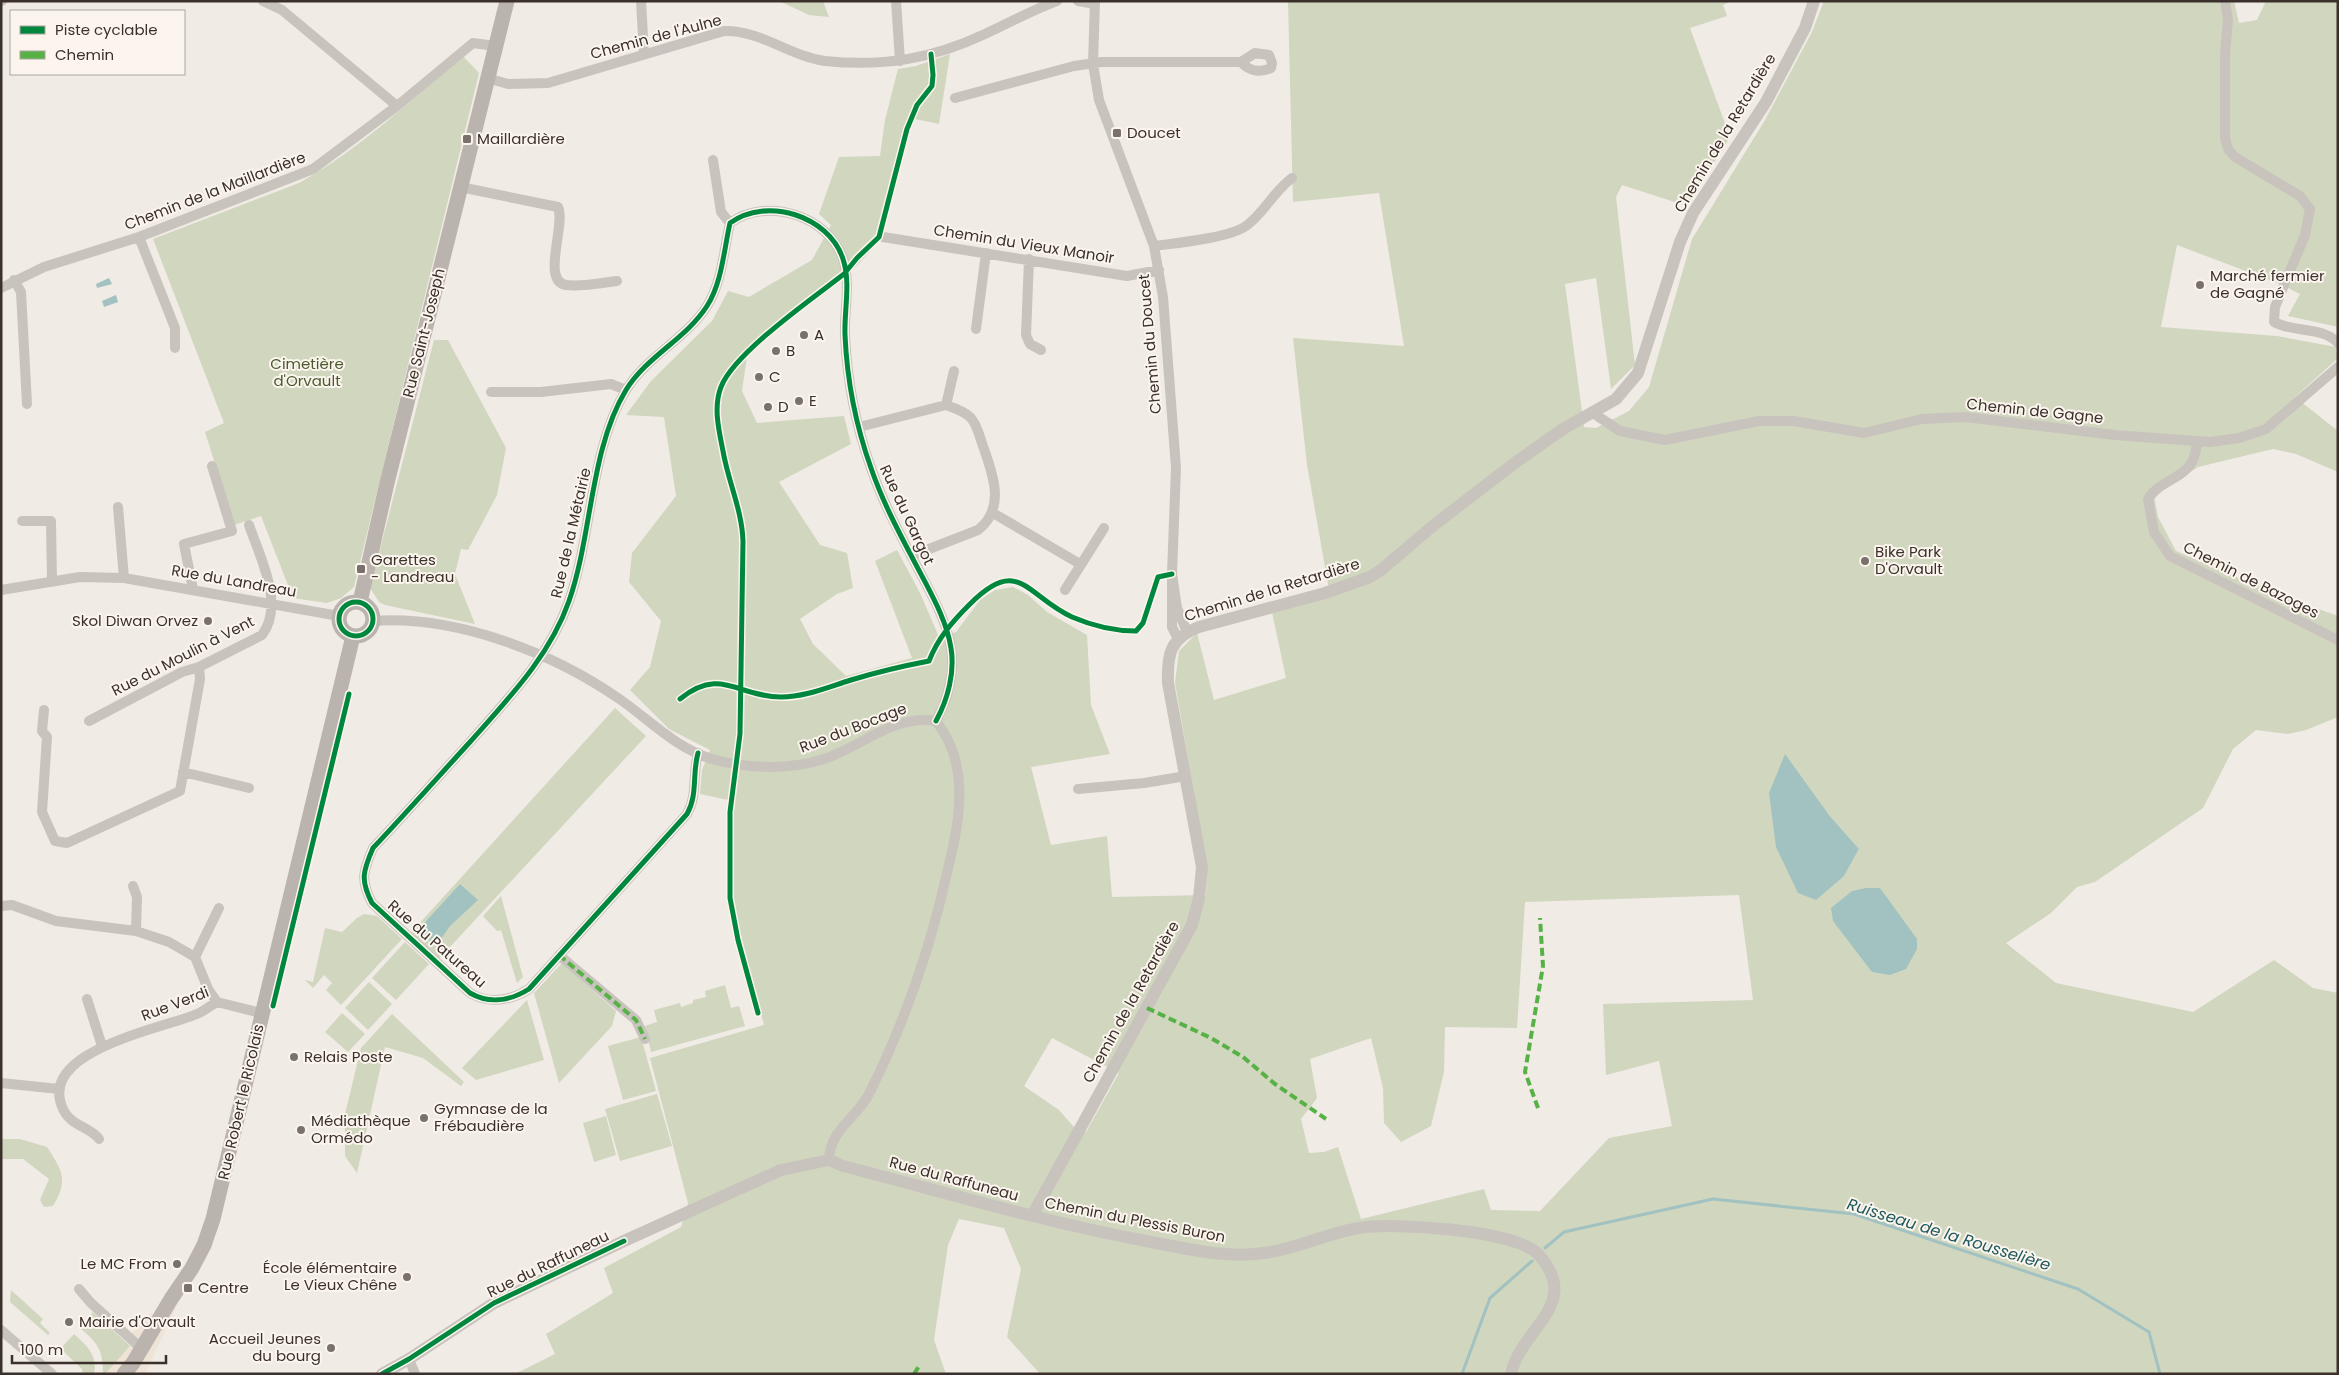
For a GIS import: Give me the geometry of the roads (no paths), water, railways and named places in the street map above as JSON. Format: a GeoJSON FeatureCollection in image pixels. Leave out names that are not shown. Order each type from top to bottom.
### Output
{"type":"FeatureCollection","features":[{"type":"Feature","properties":{"kind":"main road","name":"Rue Saint-Joseph"},"geometry":{"type":"LineString","coordinates":[[360,602],[387,483],[507,1]]}},
{"type":"Feature","properties":{"kind":"main road"},"geometry":{"type":"LineString","coordinates":[[360,602],[370,609],[373,621],[366,633],[353,636],[342,629],[339,616],[347,605],[360,602]]}},
{"type":"Feature","properties":{"kind":"main road","name":"Rue Robert le Ricolais"},"geometry":{"type":"LineString","coordinates":[[124,1374],[142,1349],[204,1245],[237,1122],[261,1013],[353,636]]}},
{"type":"Feature","properties":{"kind":"street"},"geometry":{"type":"LineString","coordinates":[[263,1],[283,6],[397,106]]}},
{"type":"Feature","properties":{"kind":"street"},"geometry":{"type":"LineString","coordinates":[[641,1],[644,54]]}},
{"type":"Feature","properties":{"kind":"street"},"geometry":{"type":"LineString","coordinates":[[896,1],[900,61]]}},
{"type":"Feature","properties":{"kind":"street","name":"Chemin de l'Aulne"},"geometry":{"type":"LineString","coordinates":[[489,72],[508,84],[548,83],[707,35],[737,31],[752,34],[811,58],[860,63],[900,61],[944,50],[1057,1]]}},
{"type":"Feature","properties":{"kind":"street"},"geometry":{"type":"LineString","coordinates":[[1078,1],[1095,2]]}},
{"type":"Feature","properties":{"kind":"street","name":"Chemin de la Retardière"},"geometry":{"type":"LineString","coordinates":[[1032,1216],[1192,925],[1200,898],[1202,867],[1168,682],[1169,658],[1173,646],[1182,636],[1325,593],[1370,577],[1516,462],[1563,430],[1616,398],[1638,373],[1680,242],[1693,213],[1766,102],[1805,28],[1814,1]]}},
{"type":"Feature","properties":{"kind":"street"},"geometry":{"type":"LineString","coordinates":[[2226,1],[2228,20],[2225,54],[2225,138],[2228,149],[2235,157],[2300,196],[2310,209],[2305,235],[2275,308],[2274,322],[2286,328],[2309,330],[2332,337],[2338,343]]}},
{"type":"Feature","properties":{"kind":"street","name":"Chemin du Doucet"},"geometry":{"type":"LineString","coordinates":[[1095,2],[1093,64],[1099,100],[1112,139],[1154,246],[1164,297],[1176,468],[1172,574],[1182,636]]}},
{"type":"Feature","properties":{"kind":"street","name":"Chemin de la Maillardière"},"geometry":{"type":"LineString","coordinates":[[1,288],[44,267],[139,238],[293,179],[313,169],[397,106],[473,44],[495,46]]}},
{"type":"Feature","properties":{"kind":"street"},"geometry":{"type":"LineString","coordinates":[[955,98],[1074,66],[1093,64],[1242,62]]}},
{"type":"Feature","properties":{"kind":"street"},"geometry":{"type":"LineString","coordinates":[[713,160],[721,212],[730,223]]}},
{"type":"Feature","properties":{"kind":"street"},"geometry":{"type":"LineString","coordinates":[[1154,246],[1224,234],[1246,226],[1284,184],[1292,178]]}},
{"type":"Feature","properties":{"kind":"street"},"geometry":{"type":"LineString","coordinates":[[460,187],[558,207],[562,219],[555,260],[554,275],[557,280],[565,285],[616,281]]}},
{"type":"Feature","properties":{"kind":"street","name":"Rue du Gargot"},"geometry":{"type":"LineString","coordinates":[[730,223],[739,216],[754,212],[796,214],[814,222],[840,252],[846,271],[845,335],[850,383],[859,427],[871,469],[937,608],[951,649],[949,691],[936,721]]}},
{"type":"Feature","properties":{"kind":"street","name":"Rue de la Métairie"},"geometry":{"type":"LineString","coordinates":[[540,656],[558,629],[569,601],[602,455],[610,428],[626,390],[659,354],[699,318],[708,305],[715,291],[730,223]]}},
{"type":"Feature","properties":{"kind":"street","name":"Chemin du Vieux Manoir"},"geometry":{"type":"LineString","coordinates":[[883,237],[1127,276],[1159,270]]}},
{"type":"Feature","properties":{"kind":"street"},"geometry":{"type":"LineString","coordinates":[[139,238],[175,328],[175,348]]}},
{"type":"Feature","properties":{"kind":"street"},"geometry":{"type":"LineString","coordinates":[[976,329],[986,253]]}},
{"type":"Feature","properties":{"kind":"street"},"geometry":{"type":"LineString","coordinates":[[1029,259],[1026,335],[1030,344],[1041,350]]}},
{"type":"Feature","properties":{"kind":"street"},"geometry":{"type":"LineString","coordinates":[[14,280],[21,292],[27,404]]}},
{"type":"Feature","properties":{"kind":"street","name":"Chemin de Gagne"},"geometry":{"type":"LineString","coordinates":[[1594,413],[1620,431],[1665,440],[1759,421],[1794,421],[1864,433],[1922,420],[1965,417],[2197,443],[2239,438],[2266,429],[2338,367]]}},
{"type":"Feature","properties":{"kind":"street"},"geometry":{"type":"LineString","coordinates":[[946,405],[954,371]]}},
{"type":"Feature","properties":{"kind":"street"},"geometry":{"type":"LineString","coordinates":[[491,392],[541,392],[611,384],[626,390]]}},
{"type":"Feature","properties":{"kind":"street"},"geometry":{"type":"LineString","coordinates":[[859,427],[946,405],[970,417],[975,426],[995,481],[993,513],[987,523],[978,530],[911,556]]}},
{"type":"Feature","properties":{"kind":"street","name":"Chemin de Bazoges"},"geometry":{"type":"LineString","coordinates":[[2197,443],[2193,461],[2187,469],[2152,491],[2148,499],[2154,532],[2170,556],[2338,640]]}},
{"type":"Feature","properties":{"kind":"street"},"geometry":{"type":"LineString","coordinates":[[193,589],[184,544],[232,531],[212,466]]}},
{"type":"Feature","properties":{"kind":"street"},"geometry":{"type":"LineString","coordinates":[[118,507],[124,578]]}},
{"type":"Feature","properties":{"kind":"street"},"geometry":{"type":"LineString","coordinates":[[993,513],[1080,564]]}},
{"type":"Feature","properties":{"kind":"street"},"geometry":{"type":"LineString","coordinates":[[22,521],[51,521],[52,581]]}},
{"type":"Feature","properties":{"kind":"street"},"geometry":{"type":"LineString","coordinates":[[249,525],[272,603]]}},
{"type":"Feature","properties":{"kind":"street"},"geometry":{"type":"LineString","coordinates":[[1065,590],[1104,528]]}},
{"type":"Feature","properties":{"kind":"street","name":"Rue du Landreau"},"geometry":{"type":"LineString","coordinates":[[1,590],[80,578],[124,578],[339,616]]}},
{"type":"Feature","properties":{"kind":"street","name":"Rue du Moulin à Vent"},"geometry":{"type":"LineString","coordinates":[[89,721],[182,672],[199,667],[262,635],[269,626],[272,603]]}},
{"type":"Feature","properties":{"kind":"street","name":"Rue du Bocage"},"geometry":{"type":"LineString","coordinates":[[373,621],[412,620],[457,628],[540,656],[573,670],[599,685],[654,727],[698,753],[713,759],[747,765],[802,765],[824,759],[907,721],[919,719],[936,721]]}},
{"type":"Feature","properties":{"kind":"street","name":"Rue du Patureau"},"geometry":{"type":"LineString","coordinates":[[540,656],[517,689],[373,848],[364,869],[364,887],[372,903],[470,993],[482,999],[494,1000],[522,994],[687,814],[693,804],[695,764],[698,753]]}},
{"type":"Feature","properties":{"kind":"street"},"geometry":{"type":"LineString","coordinates":[[44,710],[42,732],[47,737],[42,812],[55,840],[67,843],[180,791],[200,679],[199,667]]}},
{"type":"Feature","properties":{"kind":"street"},"geometry":{"type":"LineString","coordinates":[[829,1160],[830,1148],[834,1137],[865,1102],[886,1060],[915,989],[937,918],[954,843],[959,783],[955,758],[946,733],[936,721]]}},
{"type":"Feature","properties":{"kind":"street"},"geometry":{"type":"LineString","coordinates":[[183,772],[249,788]]}},
{"type":"Feature","properties":{"kind":"street"},"geometry":{"type":"LineString","coordinates":[[1078,789],[1144,783],[1186,776]]}},
{"type":"Feature","properties":{"kind":"street"},"geometry":{"type":"LineString","coordinates":[[133,886],[137,897],[136,931]]}},
{"type":"Feature","properties":{"kind":"street"},"geometry":{"type":"LineString","coordinates":[[1,906],[12,905],[56,921],[136,931],[169,942],[196,957],[208,989],[217,1002]]}},
{"type":"Feature","properties":{"kind":"street"},"geometry":{"type":"LineString","coordinates":[[196,957],[219,908]]}},
{"type":"Feature","properties":{"kind":"street"},"geometry":{"type":"LineString","coordinates":[[559,955],[636,1020],[646,1039]]}},
{"type":"Feature","properties":{"kind":"street"},"geometry":{"type":"LineString","coordinates":[[87,999],[102,1046]]}},
{"type":"Feature","properties":{"kind":"street","name":"Rue Verdi"},"geometry":{"type":"LineString","coordinates":[[59,1089],[73,1066],[102,1046],[197,1014],[217,1002],[261,1013]]}},
{"type":"Feature","properties":{"kind":"street"},"geometry":{"type":"LineString","coordinates":[[1,1082],[59,1089],[64,1111],[71,1120],[94,1133],[99,1139]]}},
{"type":"Feature","properties":{"kind":"street","name":"Rue du Raffuneau"},"geometry":{"type":"LineString","coordinates":[[382,1374],[410,1359],[494,1304],[602,1251],[782,1170],[829,1160],[843,1166],[1032,1216]]}},
{"type":"Feature","properties":{"kind":"street","name":"Chemin du Plessis Buron"},"geometry":{"type":"LineString","coordinates":[[1032,1216],[1091,1231],[1224,1255],[1264,1253],[1338,1233],[1374,1226],[1499,1236],[1522,1243],[1538,1253],[1552,1279],[1554,1293],[1546,1316],[1519,1350],[1511,1374]]}},
{"type":"Feature","properties":{"kind":"street"},"geometry":{"type":"LineString","coordinates":[[79,1289],[91,1303],[142,1349]]}},
{"type":"Feature","properties":{"kind":"street"},"geometry":{"type":"LineString","coordinates":[[1,1330],[52,1374]]}},
{"type":"Feature","properties":{"kind":"street"},"geometry":{"type":"LineString","coordinates":[[410,1359],[415,1374]]}},
{"type":"Feature","properties":{"kind":"water"},"geometry":{"type":"Polygon","coordinates":[[[109,278],[112,284],[97,288],[96,284],[109,278]]]}},
{"type":"Feature","properties":{"kind":"water"},"geometry":{"type":"Polygon","coordinates":[[[116,295],[118,302],[104,307],[102,301],[116,295]]]}},
{"type":"Feature","properties":{"kind":"water"},"geometry":{"type":"Polygon","coordinates":[[[1785,754],[1829,815],[1859,849],[1844,876],[1816,900],[1798,893],[1776,847],[1769,793],[1785,754]]]}},
{"type":"Feature","properties":{"kind":"water"},"geometry":{"type":"Polygon","coordinates":[[[460,884],[478,900],[450,926],[436,946],[418,930],[460,884]]]}},
{"type":"Feature","properties":{"kind":"water"},"geometry":{"type":"Polygon","coordinates":[[[1880,888],[1917,939],[1917,949],[1906,969],[1890,975],[1872,972],[1833,921],[1831,908],[1852,891],[1880,888]]]}},
{"type":"Feature","properties":{"kind":"waterway","name":"Ruisseau de la Rousselière"},"geometry":{"type":"LineString","coordinates":[[1545,1248],[1564,1232],[1713,1199],[1854,1214],[2078,1289],[2149,1332],[2160,1374]]}},
{"type":"Feature","properties":{"kind":"waterway","name":"Ruisseau de la Rousselière"},"geometry":{"type":"LineString","coordinates":[[1462,1374],[1490,1298],[1532,1261]]}},
{"type":"Feature","properties":{"kind":"place","name":"Doucet"},"geometry":{"type":"Point","coordinates":[1117,133]}},
{"type":"Feature","properties":{"kind":"place","name":"Maillardière"},"geometry":{"type":"Point","coordinates":[467,139]}},
{"type":"Feature","properties":{"kind":"place","name":"Marché fermier de Gagné"},"geometry":{"type":"Point","coordinates":[2200,285]}},
{"type":"Feature","properties":{"kind":"place","name":"A"},"geometry":{"type":"Point","coordinates":[804,335]}},
{"type":"Feature","properties":{"kind":"place","name":"B"},"geometry":{"type":"Point","coordinates":[776,351]}},
{"type":"Feature","properties":{"kind":"place","name":"C"},"geometry":{"type":"Point","coordinates":[759,377]}},
{"type":"Feature","properties":{"kind":"place","name":"E"},"geometry":{"type":"Point","coordinates":[799,401]}},
{"type":"Feature","properties":{"kind":"place","name":"D"},"geometry":{"type":"Point","coordinates":[768,407]}},
{"type":"Feature","properties":{"kind":"place","name":"Bike Park D'Orvault"},"geometry":{"type":"Point","coordinates":[1865,561]}},
{"type":"Feature","properties":{"kind":"place","name":"Garettes - Landreau"},"geometry":{"type":"Point","coordinates":[361,569]}},
{"type":"Feature","properties":{"kind":"place","name":"Skol Diwan Orvez"},"geometry":{"type":"Point","coordinates":[208,621]}},
{"type":"Feature","properties":{"kind":"place","name":"Relais Poste"},"geometry":{"type":"Point","coordinates":[294,1057]}},
{"type":"Feature","properties":{"kind":"place","name":"Gymnase de la Frébaudière"},"geometry":{"type":"Point","coordinates":[424,1118]}},
{"type":"Feature","properties":{"kind":"place","name":"Médiathèque Ormédo"},"geometry":{"type":"Point","coordinates":[301,1130]}},
{"type":"Feature","properties":{"kind":"place","name":"Le MC From"},"geometry":{"type":"Point","coordinates":[177,1264]}},
{"type":"Feature","properties":{"kind":"place","name":"École élémentaire Le Vieux Chêne"},"geometry":{"type":"Point","coordinates":[407,1277]}},
{"type":"Feature","properties":{"kind":"place","name":"Centre"},"geometry":{"type":"Point","coordinates":[188,1288]}},
{"type":"Feature","properties":{"kind":"place","name":"Mairie d'Orvault"},"geometry":{"type":"Point","coordinates":[69,1322]}},
{"type":"Feature","properties":{"kind":"place","name":"Accueil Jeunes du bourg"},"geometry":{"type":"Point","coordinates":[331,1348]}},
{"type":"Feature","properties":{"kind":"park label","name":"Cimetière d'Orvault"},"geometry":{"type":"Point","coordinates":[307,372]}}]}
